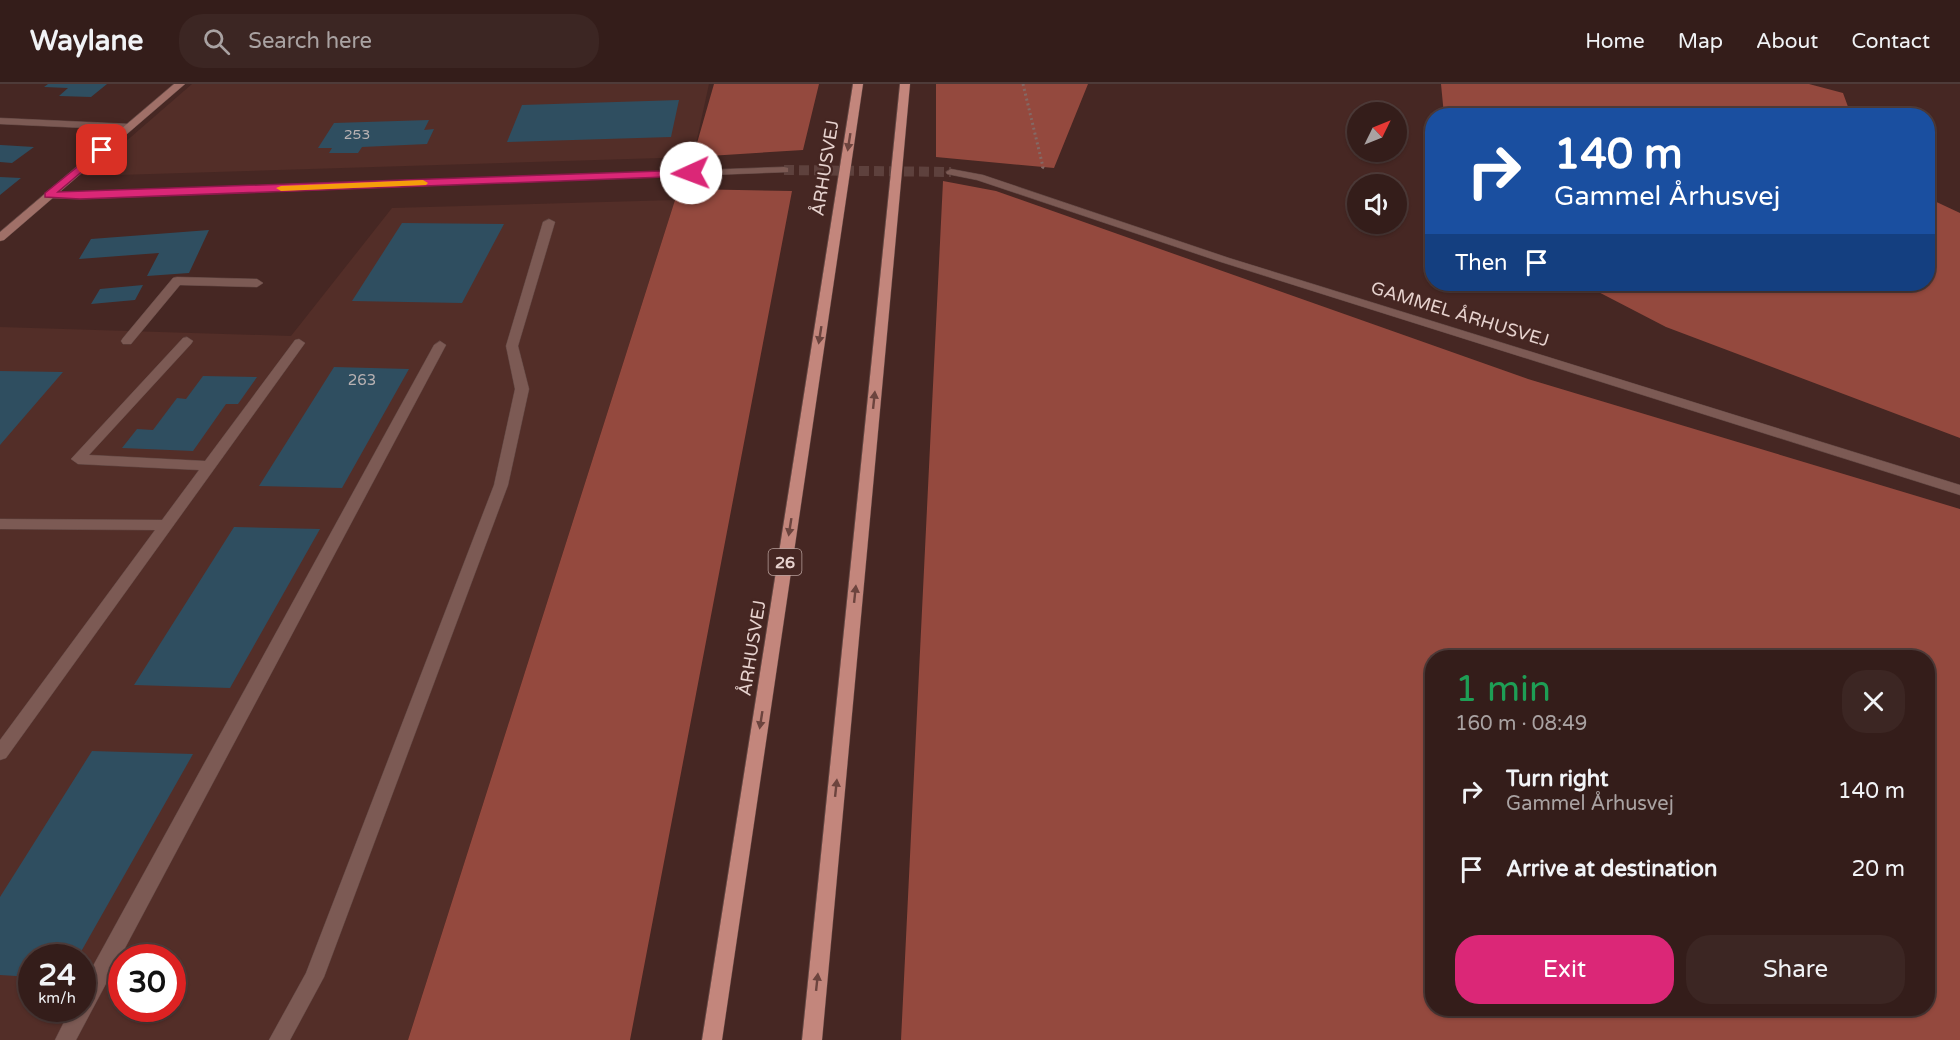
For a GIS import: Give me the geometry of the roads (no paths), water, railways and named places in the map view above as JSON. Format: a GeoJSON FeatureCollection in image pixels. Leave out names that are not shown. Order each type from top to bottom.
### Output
{"type":"FeatureCollection","features":[{"type":"Feature","properties":{"kind":"main road","name":"ÅRHUSVEJ"},"geometry":{"type":"LineString","coordinates":[[712,1040],[858,84]]}},
{"type":"Feature","properties":{"kind":"main road"},"geometry":{"type":"LineString","coordinates":[[812,1040],[905,84]]}},
{"type":"Feature","properties":{"kind":"street"},"geometry":{"type":"LineString","coordinates":[[0,238],[180,84]]}},
{"type":"Feature","properties":{"kind":"street"},"geometry":{"type":"LineString","coordinates":[[0,121],[130,127]]}},
{"type":"Feature","properties":{"kind":"street"},"geometry":{"type":"LineString","coordinates":[[49,195],[80,196],[784,170]]}},
{"type":"Feature","properties":{"kind":"street","name":"GAMMEL ÅRHUSVEJ"},"geometry":{"type":"LineString","coordinates":[[951,172],[979,177],[1225,260],[1960,490]]}},
{"type":"Feature","properties":{"kind":"street"},"geometry":{"type":"LineString","coordinates":[[279,1040],[314,977],[501,485],[522,389],[512,346],[549,222]]}},
{"type":"Feature","properties":{"kind":"street"},"geometry":{"type":"LineString","coordinates":[[127,340],[177,282],[257,283]]}},
{"type":"Feature","properties":{"kind":"street"},"geometry":{"type":"LineString","coordinates":[[187,341],[78,459],[209,466]]}},
{"type":"Feature","properties":{"kind":"street"},"geometry":{"type":"LineString","coordinates":[[0,753],[299,343]]}},
{"type":"Feature","properties":{"kind":"street"},"geometry":{"type":"LineString","coordinates":[[96,981],[440,345]]}},
{"type":"Feature","properties":{"kind":"street"},"geometry":{"type":"LineString","coordinates":[[0,524],[166,525]]}},
{"type":"Feature","properties":{"kind":"street"},"geometry":{"type":"LineString","coordinates":[[64,1040],[74,1022]]}},
{"type":"Feature","properties":{"kind":"tunnel"},"geometry":{"type":"LineString","coordinates":[[784,170],[951,172]]}}]}
